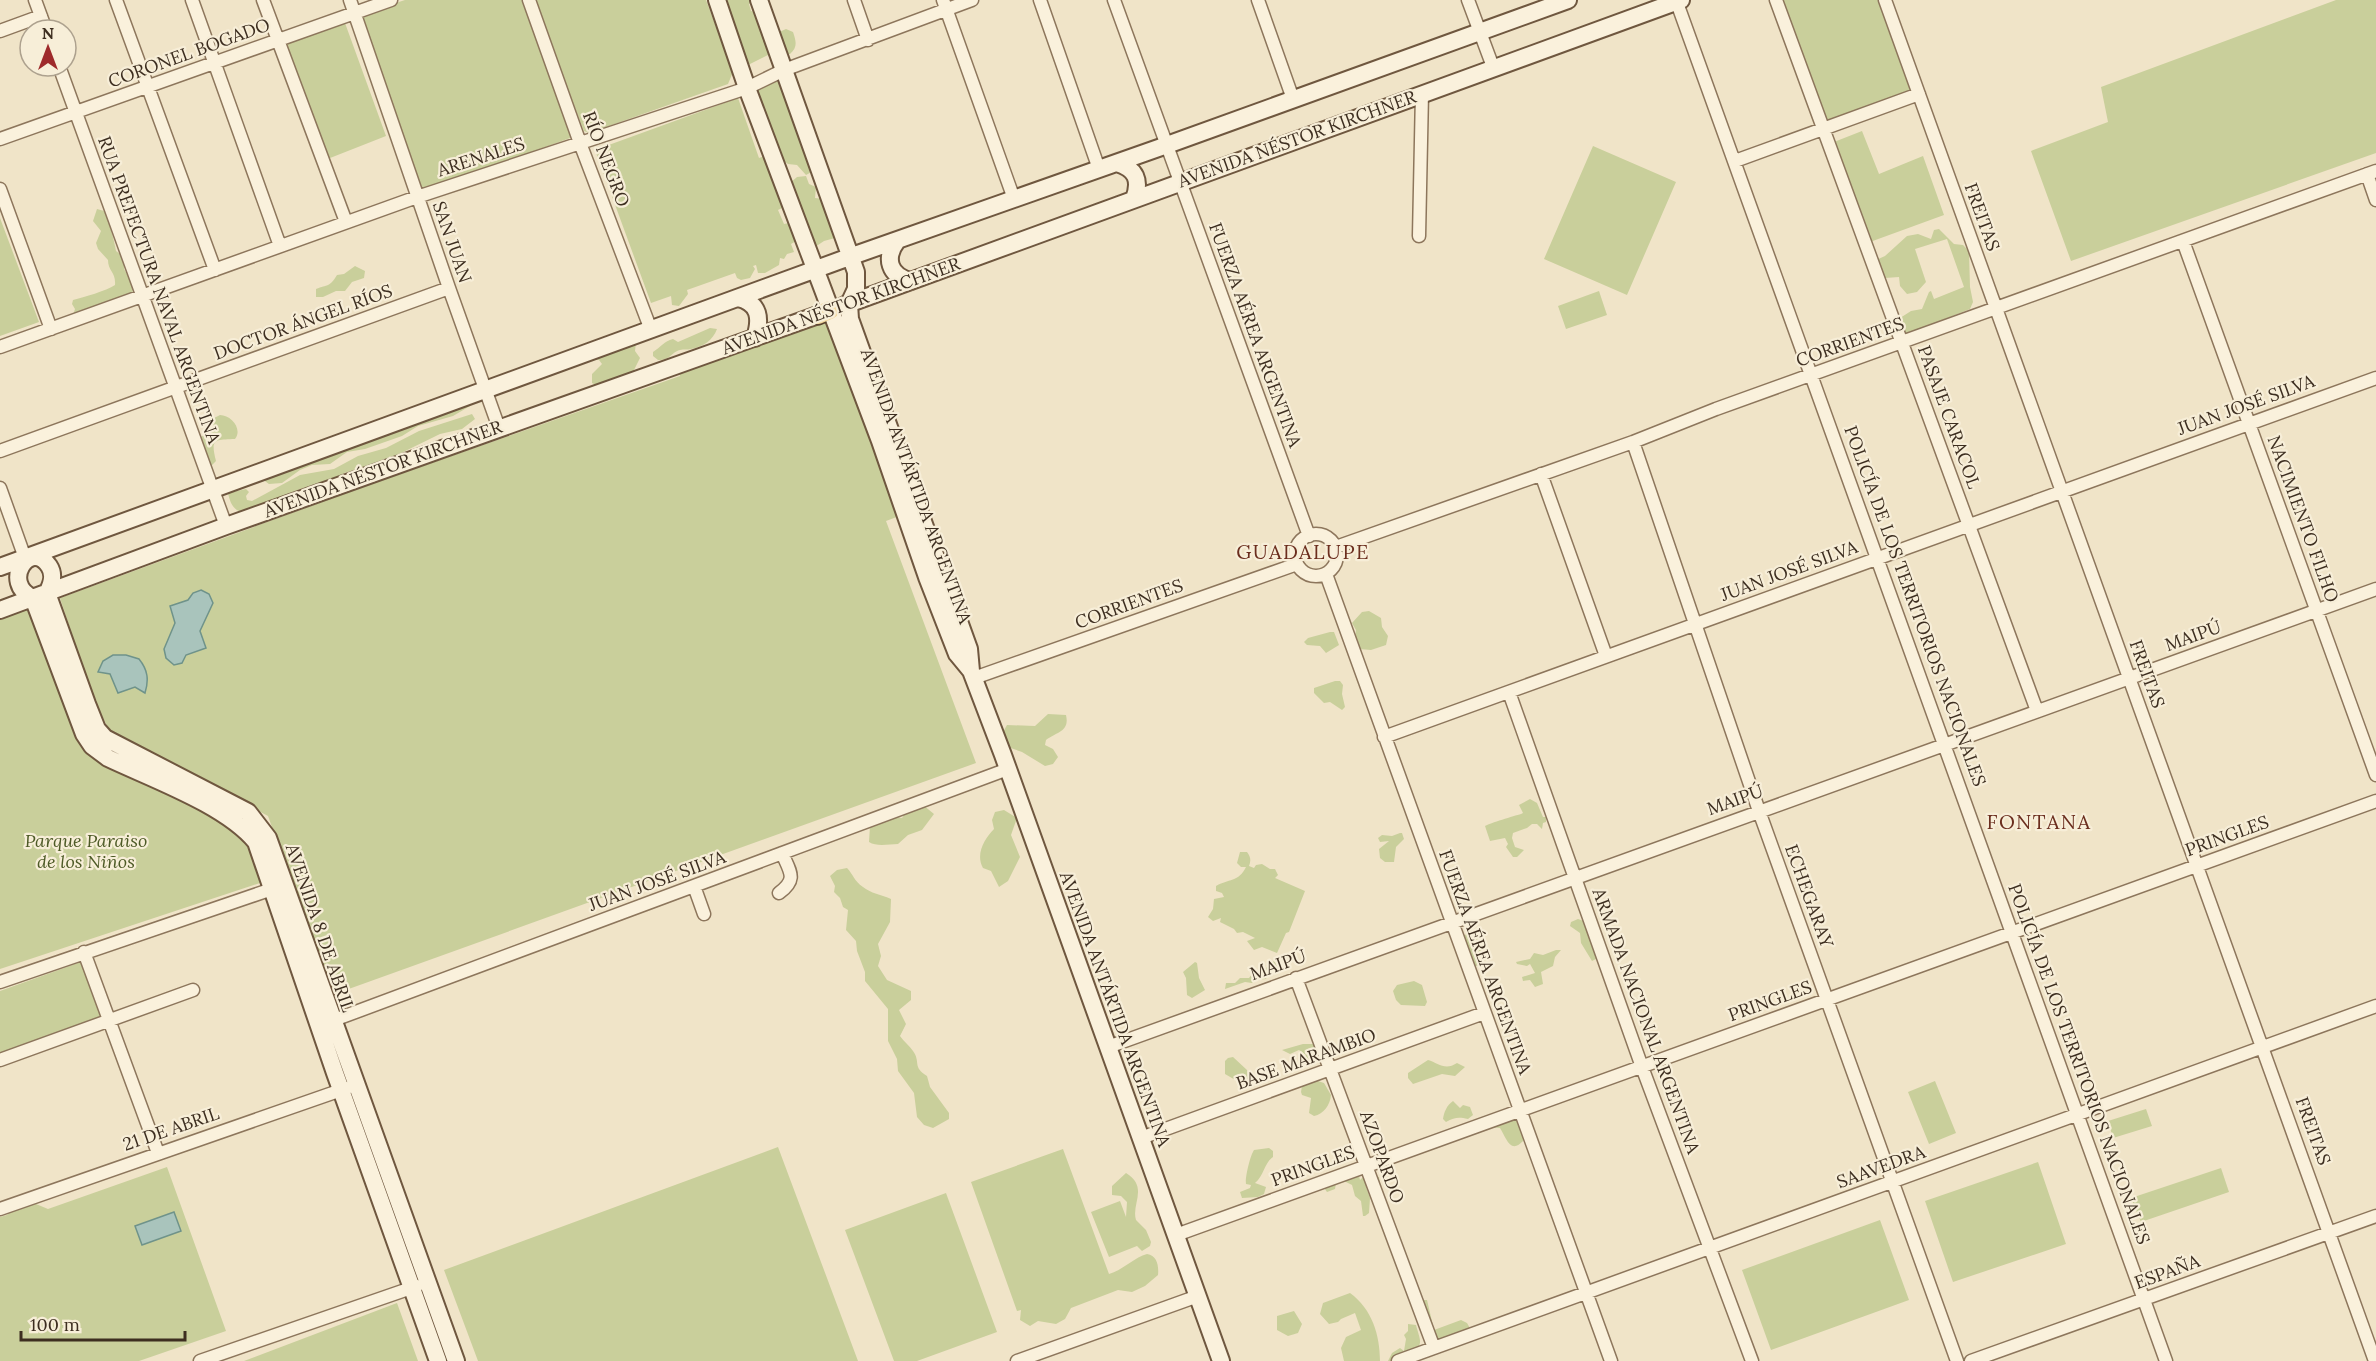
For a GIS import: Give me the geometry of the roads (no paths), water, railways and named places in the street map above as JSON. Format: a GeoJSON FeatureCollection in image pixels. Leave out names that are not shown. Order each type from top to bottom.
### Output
{"type":"FeatureCollection","features":[{"type":"Feature","properties":{"kind":"main road","name":"AVENIDA ANTÁRTIDA ARGENTINA"},"geometry":{"type":"LineString","coordinates":[[717,0],[816,270],[824,312],[957,654],[972,674]]}},
{"type":"Feature","properties":{"kind":"main road"},"geometry":{"type":"LineString","coordinates":[[759,0],[852,256],[856,272],[856,290],[849,304]]}},
{"type":"Feature","properties":{"kind":"main road"},"geometry":{"type":"LineString","coordinates":[[0,567],[852,256],[1568,0]]}},
{"type":"Feature","properties":{"kind":"main road","name":"AVENIDA NÉSTOR KIRCHNER"},"geometry":{"type":"LineString","coordinates":[[0,610],[226,526],[849,304],[1678,0]]}},
{"type":"Feature","properties":{"kind":"main road"},"geometry":{"type":"LineString","coordinates":[[1117,163],[1134,171],[1138,180],[1134,199]]}},
{"type":"Feature","properties":{"kind":"main road"},"geometry":{"type":"LineString","coordinates":[[897,241],[891,249],[890,260],[893,272],[902,279],[911,281]]}},
{"type":"Feature","properties":{"kind":"main road"},"geometry":{"type":"LineString","coordinates":[[738,298],[750,302],[758,313],[759,325],[755,338]]}},
{"type":"Feature","properties":{"kind":"main road","name":"AVENIDA ANTÁRTIDA ARGENTINA"},"geometry":{"type":"LineString","coordinates":[[849,304],[850,319],[873,386],[969,649],[972,674],[1221,1361]]}},
{"type":"Feature","properties":{"kind":"main road"},"geometry":{"type":"LineString","coordinates":[[25,558],[44,561],[51,568],[52,585],[40,595],[18,590],[13,583],[13,573],[17,565],[25,558]]}},
{"type":"Feature","properties":{"kind":"main road","name":"AVENIDA 8 DE ABRIL"},"geometry":{"type":"LineString","coordinates":[[40,595],[74,710],[92,746],[108,758],[219,811],[245,828],[256,842],[279,886],[419,1285],[438,1361]]}},
{"type":"Feature","properties":{"kind":"main road","name":"AVENIDA 8 DE ABRIL"},"geometry":{"type":"LineString","coordinates":[[419,1285],[456,1361]]}},
{"type":"Feature","properties":{"kind":"street"},"geometry":{"type":"LineString","coordinates":[[0,32],[41,16],[35,0]]}},
{"type":"Feature","properties":{"kind":"street"},"geometry":{"type":"LineString","coordinates":[[116,0],[215,270]]}},
{"type":"Feature","properties":{"kind":"street"},"geometry":{"type":"LineString","coordinates":[[192,0],[280,246]]}},
{"type":"Feature","properties":{"kind":"street"},"geometry":{"type":"LineString","coordinates":[[263,0],[346,222]]}},
{"type":"Feature","properties":{"kind":"street","name":"SAN JUAN"},"geometry":{"type":"LineString","coordinates":[[350,0],[448,288],[499,428]]}},
{"type":"Feature","properties":{"kind":"street","name":"CORONEL BOGADO"},"geometry":{"type":"LineString","coordinates":[[0,139],[391,0]]}},
{"type":"Feature","properties":{"kind":"street","name":"RÍO NEGRO"},"geometry":{"type":"LineString","coordinates":[[529,0],[651,330]]}},
{"type":"Feature","properties":{"kind":"street"},"geometry":{"type":"LineString","coordinates":[[854,0],[868,40]]}},
{"type":"Feature","properties":{"kind":"street","name":"ARENALES"},"geometry":{"type":"LineString","coordinates":[[0,347],[417,196],[747,87],[784,70],[868,40],[944,4],[972,0]]}},
{"type":"Feature","properties":{"kind":"street"},"geometry":{"type":"LineString","coordinates":[[1040,0],[1099,169]]}},
{"type":"Feature","properties":{"kind":"street","name":"FUERZA AÉREA ARGENTINA"},"geometry":{"type":"LineString","coordinates":[[1114,0],[1309,536]]}},
{"type":"Feature","properties":{"kind":"street"},"geometry":{"type":"LineString","coordinates":[[1258,0],[1293,99]]}},
{"type":"Feature","properties":{"kind":"street"},"geometry":{"type":"LineString","coordinates":[[1468,0],[1492,67]]}},
{"type":"Feature","properties":{"kind":"street","name":"POLICÍA DE LOS TERRITORIOS NACIONALES"},"geometry":{"type":"LineString","coordinates":[[1678,0],[2166,1361]]}},
{"type":"Feature","properties":{"kind":"street","name":"PASAJE CARACOL"},"geometry":{"type":"LineString","coordinates":[[1776,0],[2037,711]]}},
{"type":"Feature","properties":{"kind":"street","name":"FREITAS"},"geometry":{"type":"LineString","coordinates":[[1885,0],[2375,1361]]}},
{"type":"Feature","properties":{"kind":"street"},"geometry":{"type":"LineString","coordinates":[[944,4],[1014,199]]}},
{"type":"Feature","properties":{"kind":"street","name":"RUA PREFECTURA NAVAL ARGENTINA"},"geometry":{"type":"LineString","coordinates":[[63,78],[226,526]]}},
{"type":"Feature","properties":{"kind":"street"},"geometry":{"type":"LineString","coordinates":[[1419,236],[1422,93]]}},
{"type":"Feature","properties":{"kind":"street"},"geometry":{"type":"LineString","coordinates":[[1735,161],[1919,94]]}},
{"type":"Feature","properties":{"kind":"street"},"geometry":{"type":"LineString","coordinates":[[2371,172],[2376,200]]}},
{"type":"Feature","properties":{"kind":"street","name":"CORRIENTES"},"geometry":{"type":"LineString","coordinates":[[1336,547],[1633,442],[2371,172]]}},
{"type":"Feature","properties":{"kind":"street"},"geometry":{"type":"LineString","coordinates":[[0,189],[51,328]]}},
{"type":"Feature","properties":{"kind":"street","name":"NACIMIENTO FILHO"},"geometry":{"type":"LineString","coordinates":[[2183,241],[2376,775]]}},
{"type":"Feature","properties":{"kind":"street","name":"DOCTOR ÁNGEL RÍOS"},"geometry":{"type":"LineString","coordinates":[[0,451],[448,288]]}},
{"type":"Feature","properties":{"kind":"street","name":"JUAN JOSÉ SILVA"},"geometry":{"type":"LineString","coordinates":[[1384,736],[2376,378]]}},
{"type":"Feature","properties":{"kind":"street","name":"ECHEGARAY"},"geometry":{"type":"LineString","coordinates":[[1633,442],[1759,811],[1957,1361]]}},
{"type":"Feature","properties":{"kind":"street"},"geometry":{"type":"LineString","coordinates":[[1541,474],[1606,656]]}},
{"type":"Feature","properties":{"kind":"street"},"geometry":{"type":"LineString","coordinates":[[0,488],[25,558]]}},
{"type":"Feature","properties":{"kind":"street"},"geometry":{"type":"LineString","coordinates":[[1319,535],[1329,539],[1336,547],[1336,563],[1326,574],[1309,575],[1297,564],[1295,556],[1297,547],[1309,536],[1319,535]]}},
{"type":"Feature","properties":{"kind":"street","name":"CORRIENTES"},"geometry":{"type":"LineString","coordinates":[[972,674],[1297,564]]}},
{"type":"Feature","properties":{"kind":"street","name":"FUERZA AÉREA ARGENTINA"},"geometry":{"type":"LineString","coordinates":[[1326,574],[1611,1361]]}},
{"type":"Feature","properties":{"kind":"street","name":"MAIPÚ"},"geometry":{"type":"LineString","coordinates":[[1108,1047],[2376,589]]}},
{"type":"Feature","properties":{"kind":"street","name":"ARMADA NACIONAL ARGENTINA"},"geometry":{"type":"LineString","coordinates":[[1509,692],[1642,1066],[1752,1361]]}},
{"type":"Feature","properties":{"kind":"street","name":"JUAN JOSÉ SILVA"},"geometry":{"type":"LineString","coordinates":[[326,1023],[1008,769]]}},
{"type":"Feature","properties":{"kind":"street","name":"PRINGLES"},"geometry":{"type":"LineString","coordinates":[[1176,1235],[2376,801]]}},
{"type":"Feature","properties":{"kind":"street"},"geometry":{"type":"LineString","coordinates":[[779,893],[790,885],[792,877],[782,853]]}},
{"type":"Feature","properties":{"kind":"street"},"geometry":{"type":"LineString","coordinates":[[0,982],[279,886]]}},
{"type":"Feature","properties":{"kind":"street"},"geometry":{"type":"LineString","coordinates":[[694,886],[705,914]]}},
{"type":"Feature","properties":{"kind":"street"},"geometry":{"type":"LineString","coordinates":[[84,952],[158,1153]]}},
{"type":"Feature","properties":{"kind":"street","name":"AZOPARDO"},"geometry":{"type":"LineString","coordinates":[[1296,978],[1434,1348]]}},
{"type":"Feature","properties":{"kind":"street"},"geometry":{"type":"LineString","coordinates":[[0,1060],[193,990]]}},
{"type":"Feature","properties":{"kind":"street","name":"SAAVEDRA"},"geometry":{"type":"LineString","coordinates":[[1398,1361],[2376,1006]]}},
{"type":"Feature","properties":{"kind":"street","name":"BASE MARAMBIO"},"geometry":{"type":"LineString","coordinates":[[1141,1138],[1484,1013]]}},
{"type":"Feature","properties":{"kind":"street","name":"21 DE ABRIL"},"geometry":{"type":"LineString","coordinates":[[0,1209],[348,1087]]}},
{"type":"Feature","properties":{"kind":"street","name":"ESPAÑA"},"geometry":{"type":"LineString","coordinates":[[1971,1361],[2376,1216]]}},
{"type":"Feature","properties":{"kind":"street"},"geometry":{"type":"LineString","coordinates":[[200,1361],[419,1285]]}},
{"type":"Feature","properties":{"kind":"street"},"geometry":{"type":"LineString","coordinates":[[1017,1361],[1198,1296]]}},
{"type":"Feature","properties":{"kind":"water"},"geometry":{"type":"Polygon","coordinates":[[[201,590],[209,594],[213,603],[200,631],[206,648],[186,655],[182,663],[174,665],[166,658],[164,649],[175,623],[170,606],[188,600],[193,593],[201,590]]]}},
{"type":"Feature","properties":{"kind":"water"},"geometry":{"type":"Polygon","coordinates":[[[113,655],[126,655],[139,659],[147,675],[145,693],[135,687],[118,693],[110,674],[98,672],[103,661],[113,655]]]}},
{"type":"Feature","properties":{"kind":"water"},"geometry":{"type":"Polygon","coordinates":[[[174,1212],[181,1231],[142,1245],[135,1226],[174,1212]]]}},
{"type":"Feature","properties":{"kind":"district","name":"GUADALUPE"},"geometry":{"type":"Point","coordinates":[1303,552]}},
{"type":"Feature","properties":{"kind":"district","name":"FONTANA"},"geometry":{"type":"Point","coordinates":[2039,822]}},
{"type":"Feature","properties":{"kind":"park label","name":"Parque Paraiso de los Niños"},"geometry":{"type":"Point","coordinates":[86,851]}}]}
